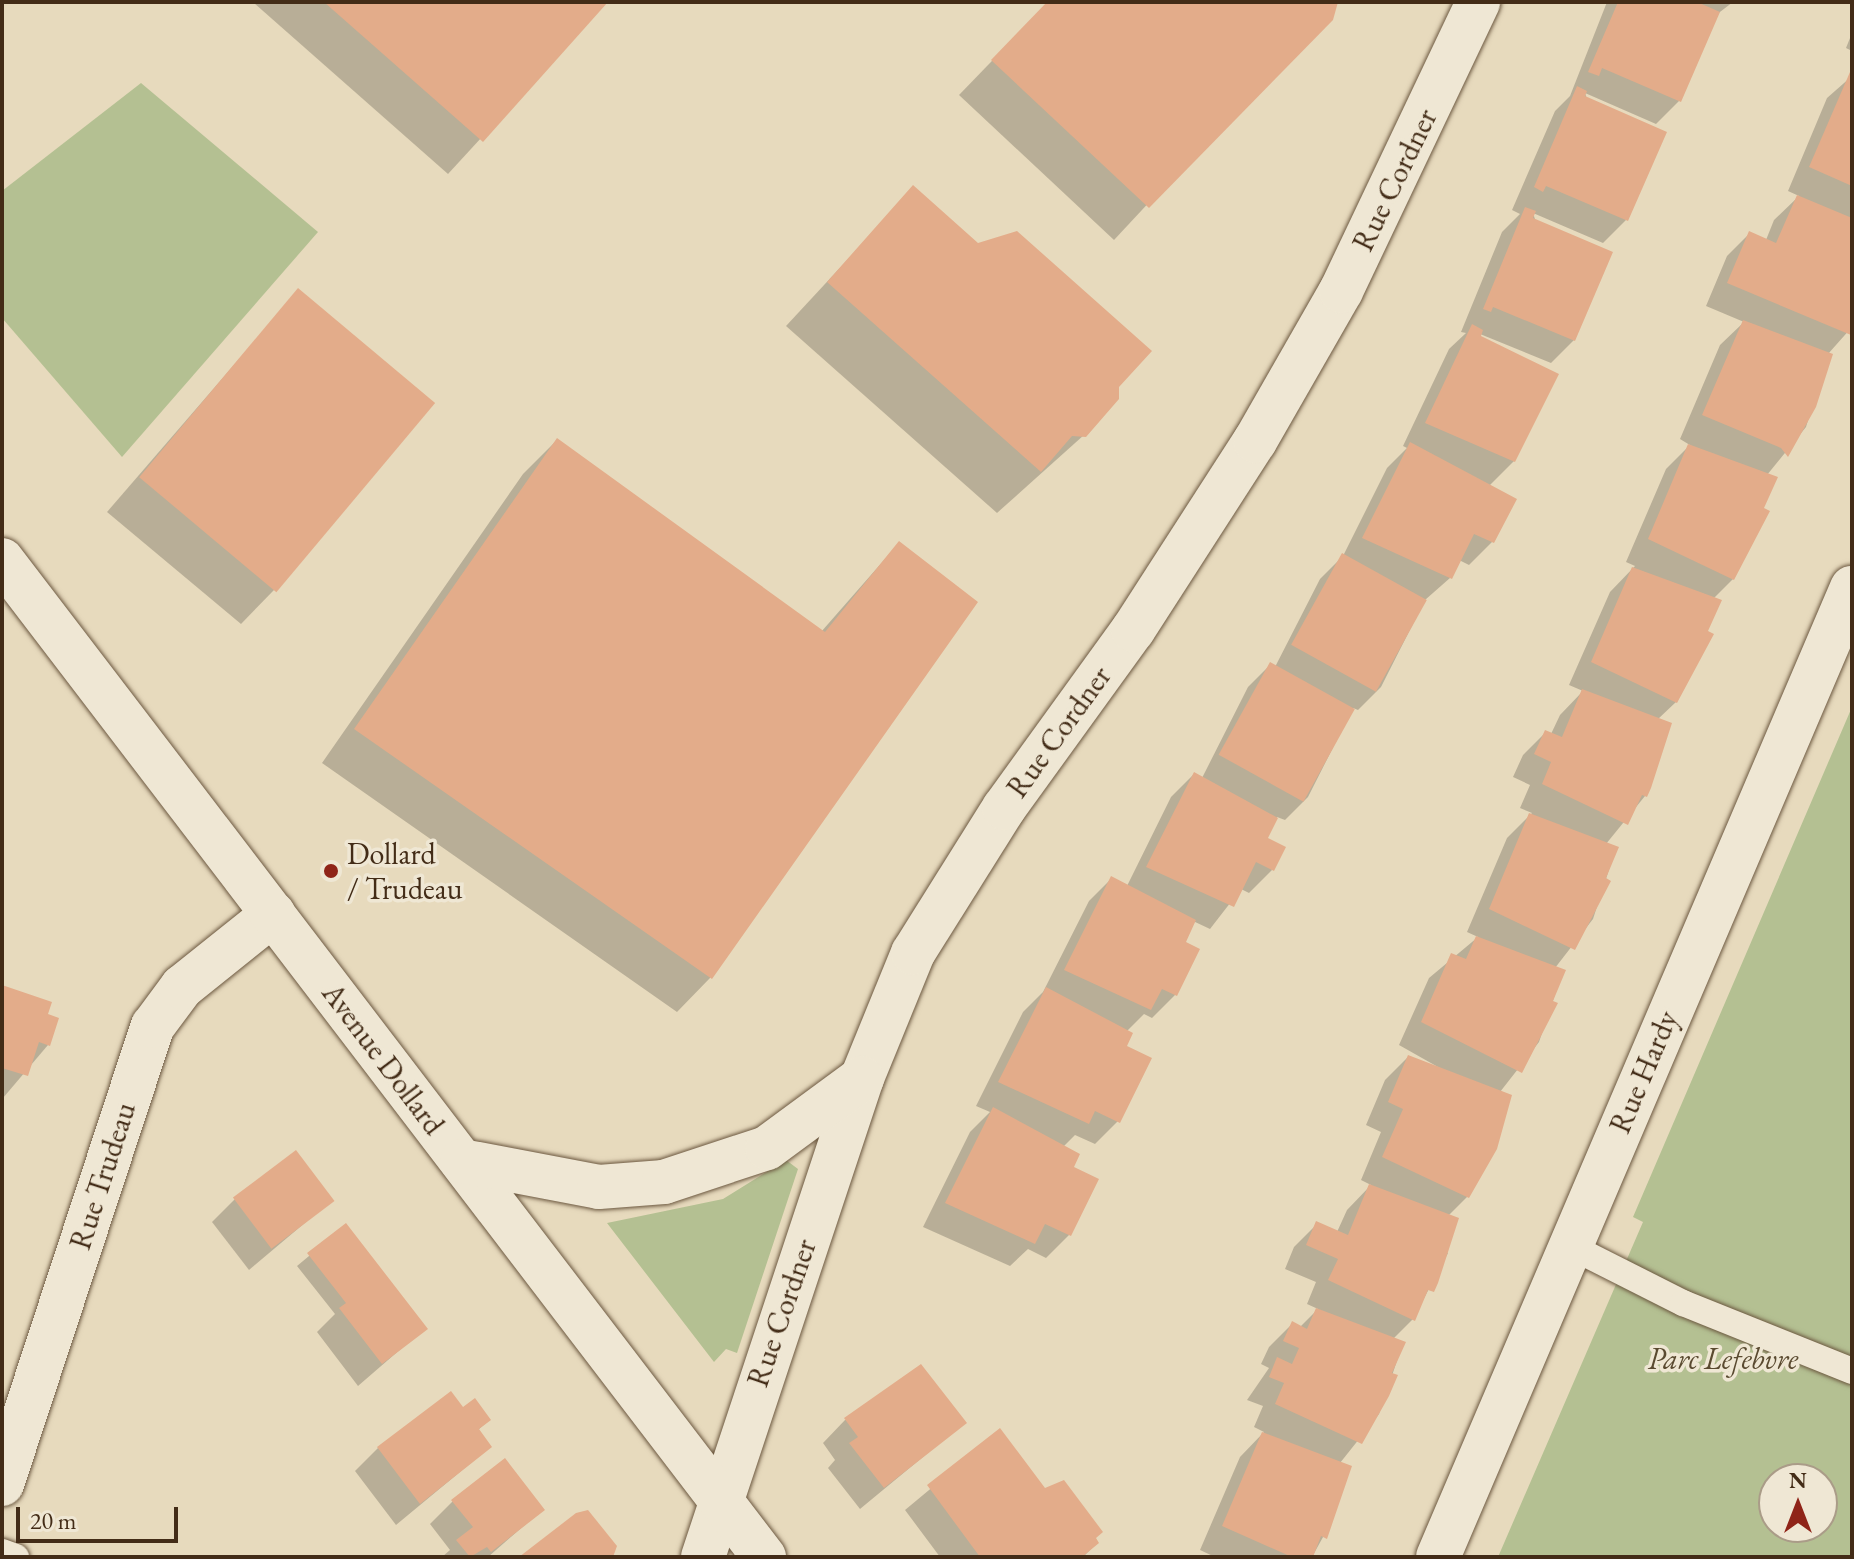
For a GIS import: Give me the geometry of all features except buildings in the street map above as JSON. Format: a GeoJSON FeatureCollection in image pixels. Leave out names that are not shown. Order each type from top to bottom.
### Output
{"type":"FeatureCollection","features":[{"type":"Feature","properties":{"kind":"street","name":"Rue Cordner"},"geometry":{"type":"LineString","coordinates":[[703,1557],[862,1078],[935,913],[1004,808],[1177,566],[1298,369],[1392,188],[1478,2]]}},
{"type":"Feature","properties":{"kind":"street","name":"Avenue Dollard"},"geometry":{"type":"LineString","coordinates":[[2,560],[764,1557]]}},
{"type":"Feature","properties":{"kind":"street","name":"Rue Hardy"},"geometry":{"type":"LineString","coordinates":[[1438,1557],[1852,588]]}},
{"type":"Feature","properties":{"kind":"street","name":"Rue Trudeau"},"geometry":{"type":"LineString","coordinates":[[2,1484],[153,1026],[182,987],[273,914]]}},
{"type":"Feature","properties":{"kind":"street"},"geometry":{"type":"LineString","coordinates":[[462,1161],[599,1187],[664,1182],[767,1148],[862,1078]]}},
{"type":"Feature","properties":{"kind":"lane"},"geometry":{"type":"LineString","coordinates":[[1570,1246],[1683,1303],[1852,1371]]}},
{"type":"Feature","properties":{"kind":"lane"},"geometry":{"type":"LineString","coordinates":[[2,1552],[16,1557]]}},
{"type":"Feature","properties":{"kind":"green space"},"geometry":{"type":"Polygon","coordinates":[[[141,83],[318,232],[122,457],[2,318],[2,191],[141,83]]]}},
{"type":"Feature","properties":{"kind":"green space","name":"Parc Lefebvre"},"geometry":{"type":"Polygon","coordinates":[[[1852,707],[1852,1557],[1498,1557],[1643,1222],[1633,1217],[1852,707]]]}},
{"type":"Feature","properties":{"kind":"green space"},"geometry":{"type":"Polygon","coordinates":[[[786,1160],[798,1169],[737,1353],[726,1349],[714,1362],[607,1223],[723,1199],[786,1160]]]}},
{"type":"Feature","properties":{"kind":"place","name":"Dollard / Trudeau"},"geometry":{"type":"Point","coordinates":[331,871]}}]}
